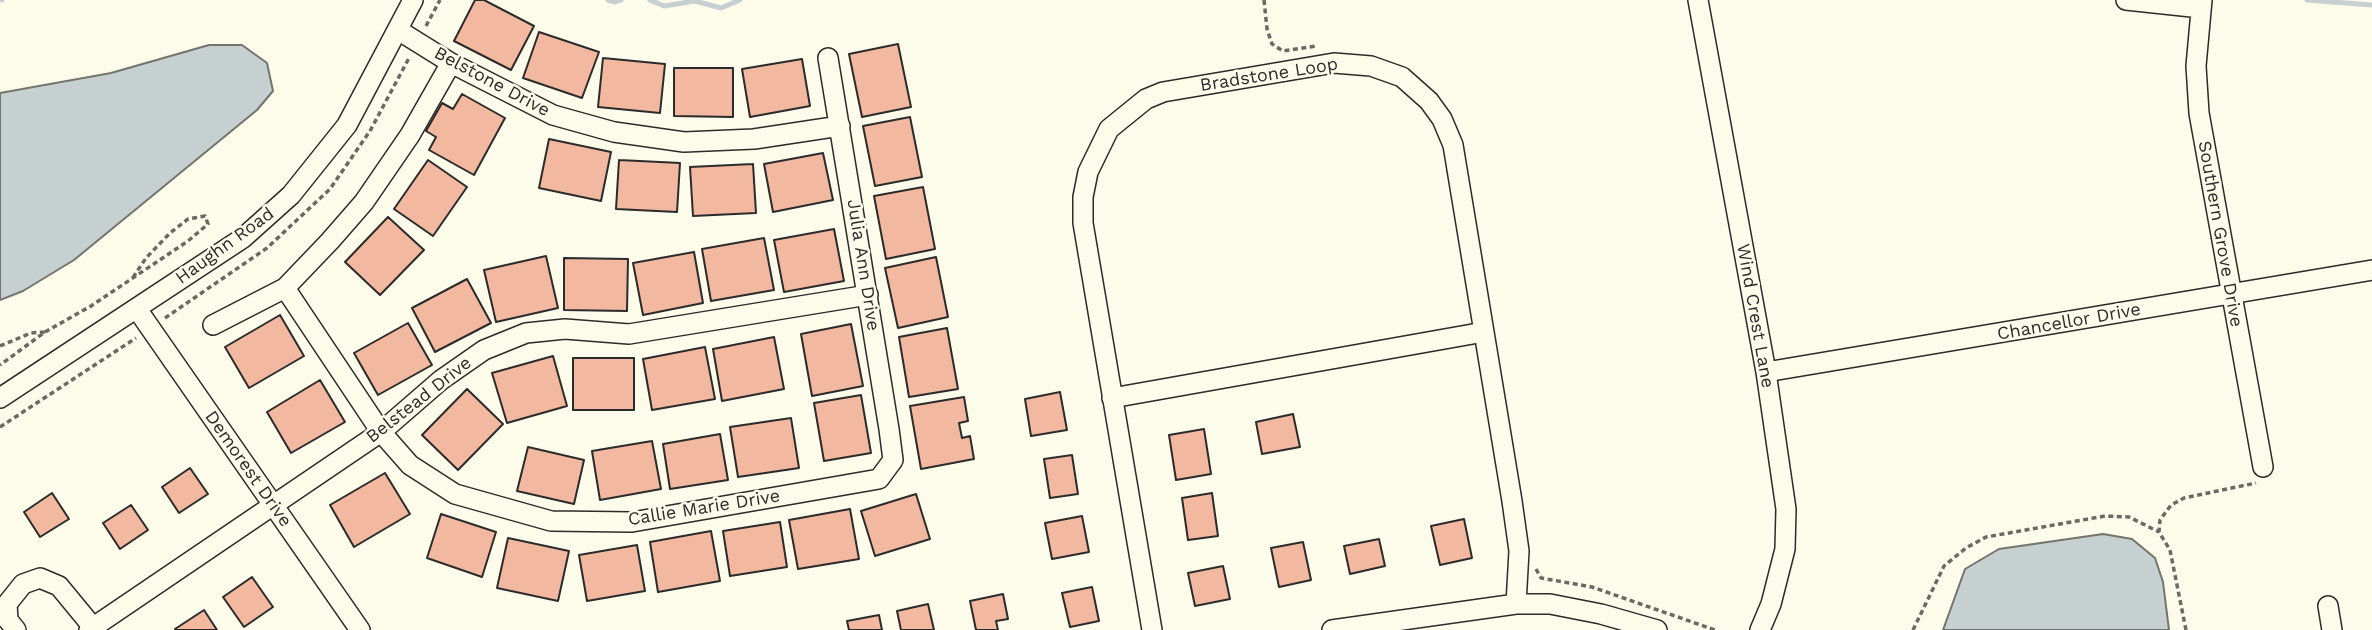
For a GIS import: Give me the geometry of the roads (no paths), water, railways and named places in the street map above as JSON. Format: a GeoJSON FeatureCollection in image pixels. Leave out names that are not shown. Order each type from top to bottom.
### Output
{"type":"FeatureCollection","features":[{"type":"Feature","properties":{"kind":"street","name":"Haughn Road"},"geometry":{"type":"LineString","coordinates":[[0,398],[243,237],[304,181],[347,125],[413,0]]}},
{"type":"Feature","properties":{"kind":"street","name":"Wind Crest Lane"},"geometry":{"type":"LineString","coordinates":[[1698,0],[1766,372],[1786,509],[1785,549],[1771,604],[1760,630]]}},
{"type":"Feature","properties":{"kind":"street"},"geometry":{"type":"LineString","coordinates":[[2126,0],[2202,4]]}},
{"type":"Feature","properties":{"kind":"street","name":"Southern Grove Drive"},"geometry":{"type":"LineString","coordinates":[[2202,4],[2196,66],[2199,113],[2263,467]]}},
{"type":"Feature","properties":{"kind":"street","name":"Belstone Drive"},"geometry":{"type":"LineString","coordinates":[[398,30],[450,64],[553,115],[614,132],[684,142],[754,139],[839,126]]}},
{"type":"Feature","properties":{"kind":"street","name":"Julia Ann Drive"},"geometry":{"type":"LineString","coordinates":[[828,58],[893,460],[887,472]]}},
{"type":"Feature","properties":{"kind":"street","name":"Bradstone Loop"},"geometry":{"type":"LineString","coordinates":[[1152,630],[1083,223],[1083,197],[1096,150],[1109,129],[1146,99],[1163,92],[1334,63],[1386,69],[1415,87],[1442,119],[1453,145],[1518,551],[1516,604]]}},
{"type":"Feature","properties":{"kind":"street"},"geometry":{"type":"LineString","coordinates":[[213,325],[285,288],[364,202],[410,135],[450,64]]}},
{"type":"Feature","properties":{"kind":"street","name":"Chancellor Drive"},"geometry":{"type":"LineString","coordinates":[[1766,372],[2372,270]]}},
{"type":"Feature","properties":{"kind":"street","name":"Callie Marie Drive"},"geometry":{"type":"LineString","coordinates":[[285,288],[381,432],[410,465],[455,494],[551,521],[632,522],[879,479],[887,472]]}},
{"type":"Feature","properties":{"kind":"street","name":"Belstead Drive"},"geometry":{"type":"LineString","coordinates":[[91,628],[381,432],[441,380],[485,350],[526,333],[565,329],[629,334],[868,295]]}},
{"type":"Feature","properties":{"kind":"street","name":"Demorest Drive"},"geometry":{"type":"LineString","coordinates":[[137,309],[360,630]]}},
{"type":"Feature","properties":{"kind":"street"},"geometry":{"type":"LineString","coordinates":[[1112,398],[1485,332]]}},
{"type":"Feature","properties":{"kind":"street"},"geometry":{"type":"LineString","coordinates":[[16,630],[8,620],[7,604],[23,584],[40,578],[59,586],[91,628]]}},
{"type":"Feature","properties":{"kind":"street"},"geometry":{"type":"LineString","coordinates":[[1332,630],[1516,604],[1550,604],[1601,614],[1657,630]]}},
{"type":"Feature","properties":{"kind":"street"},"geometry":{"type":"LineString","coordinates":[[2328,606],[2332,630]]}},
{"type":"Feature","properties":{"kind":"waterway"},"geometry":{"type":"LineString","coordinates":[[608,0],[621,0]]}},
{"type":"Feature","properties":{"kind":"waterway"},"geometry":{"type":"LineString","coordinates":[[650,0],[664,6],[695,1],[721,8],[740,0]]}},
{"type":"Feature","properties":{"kind":"waterway"},"geometry":{"type":"LineString","coordinates":[[2307,0],[2372,5]]}}]}
